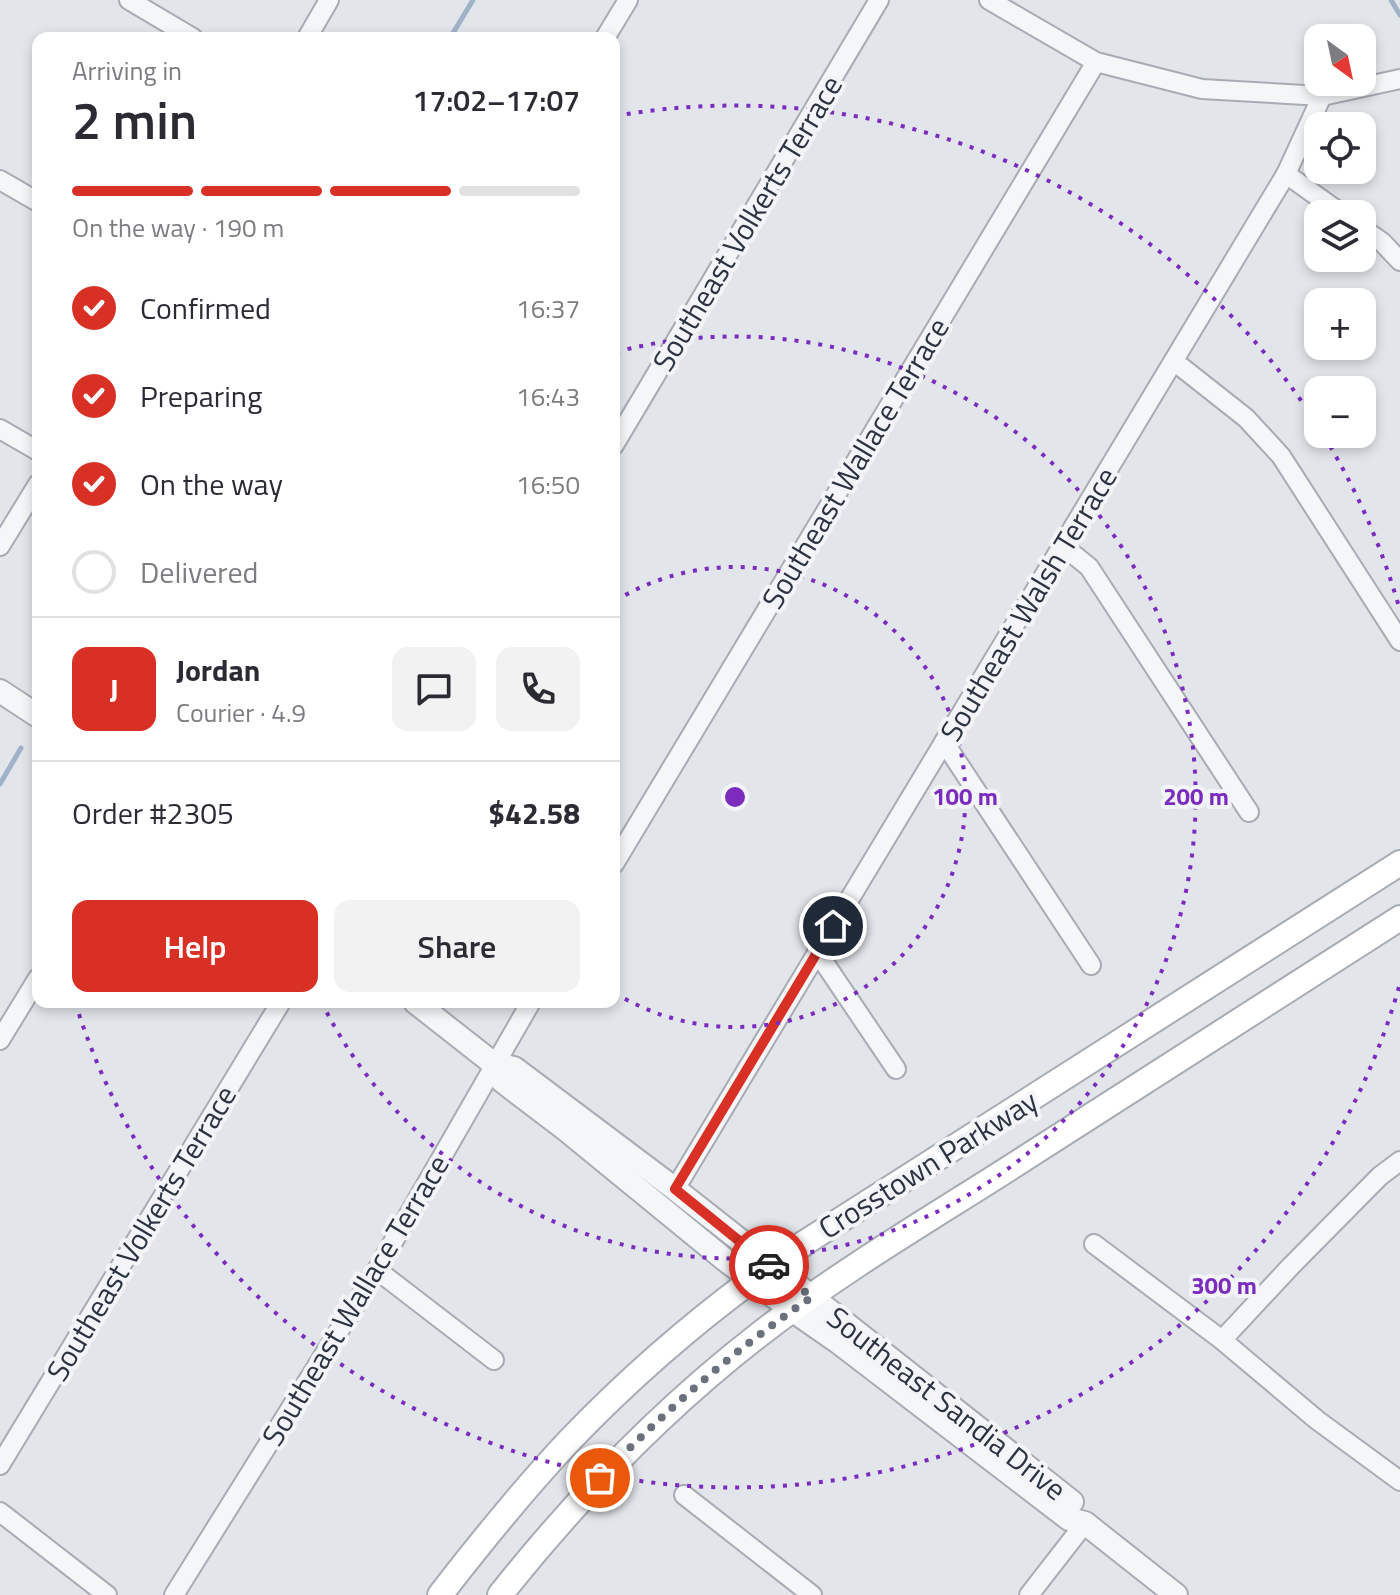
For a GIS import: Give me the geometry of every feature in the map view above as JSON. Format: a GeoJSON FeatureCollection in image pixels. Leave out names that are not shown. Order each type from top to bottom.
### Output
{"type":"FeatureCollection","features":[{"type":"Feature","properties":{"kind":"main road","name":"Crosstown Parkway"},"geometry":{"type":"LineString","coordinates":[[440,1595],[508,1510],[569,1441],[639,1373],[761,1273],[1400,863]]}},
{"type":"Feature","properties":{"kind":"main road","name":"Crosstown Parkway"},"geometry":{"type":"LineString","coordinates":[[500,1595],[574,1507],[626,1452],[712,1373],[802,1304],[1400,918]]}},
{"type":"Feature","properties":{"kind":"street"},"geometry":{"type":"LineString","coordinates":[[129,0],[183,32]]}},
{"type":"Feature","properties":{"kind":"street"},"geometry":{"type":"LineString","coordinates":[[310,32],[329,0]]}},
{"type":"Feature","properties":{"kind":"street"},"geometry":{"type":"LineString","coordinates":[[609,32],[628,0]]}},
{"type":"Feature","properties":{"kind":"street","name":"Southeast Volkerts Terrace"},"geometry":{"type":"LineString","coordinates":[[620,435],[879,0]]}},
{"type":"Feature","properties":{"kind":"street"},"geometry":{"type":"LineString","coordinates":[[989,0],[1096,62],[1202,89],[1304,95]]}},
{"type":"Feature","properties":{"kind":"street","name":"Southeast Wallace Terrace"},"geometry":{"type":"LineString","coordinates":[[620,854],[1096,62]]}},
{"type":"Feature","properties":{"kind":"street"},"geometry":{"type":"LineString","coordinates":[[1376,84],[1400,79]]}},
{"type":"Feature","properties":{"kind":"street","name":"Southeast Walsh Terrace"},"geometry":{"type":"LineString","coordinates":[[675,1189],[1175,362],[1286,174],[1322,96]]}},
{"type":"Feature","properties":{"kind":"street"},"geometry":{"type":"LineString","coordinates":[[1286,174],[1322,200]]}},
{"type":"Feature","properties":{"kind":"street"},"geometry":{"type":"LineString","coordinates":[[0,180],[32,199]]}},
{"type":"Feature","properties":{"kind":"street"},"geometry":{"type":"LineString","coordinates":[[1376,238],[1400,261]]}},
{"type":"Feature","properties":{"kind":"street"},"geometry":{"type":"LineString","coordinates":[[1175,362],[1246,418],[1281,456],[1400,641]]}},
{"type":"Feature","properties":{"kind":"street"},"geometry":{"type":"LineString","coordinates":[[0,429],[32,448]]}},
{"type":"Feature","properties":{"kind":"street"},"geometry":{"type":"LineString","coordinates":[[0,546],[32,494]]}},
{"type":"Feature","properties":{"kind":"street"},"geometry":{"type":"LineString","coordinates":[[1063,546],[1089,567],[1249,812]]}},
{"type":"Feature","properties":{"kind":"street"},"geometry":{"type":"LineString","coordinates":[[0,691],[32,712]]}},
{"type":"Feature","properties":{"kind":"street"},"geometry":{"type":"LineString","coordinates":[[944,742],[1091,965]]}},
{"type":"Feature","properties":{"kind":"street"},"geometry":{"type":"LineString","coordinates":[[817,952],[896,1069]]}},
{"type":"Feature","properties":{"kind":"street"},"geometry":{"type":"LineString","coordinates":[[0,1040],[32,988]]}},
{"type":"Feature","properties":{"kind":"street","name":"Southeast Volkerts Terrace"},"geometry":{"type":"LineString","coordinates":[[0,1465],[277,1008]]}},
{"type":"Feature","properties":{"kind":"street","name":"Southeast Sandia Drive"},"geometry":{"type":"LineString","coordinates":[[423,1008],[494,1064],[502,1081],[802,1304],[838,1342],[1069,1519],[1085,1523],[1176,1595]]}},
{"type":"Feature","properties":{"kind":"street","name":"Southeast Wallace Terrace"},"geometry":{"type":"LineString","coordinates":[[174,1595],[377,1270],[527,1008]]}},
{"type":"Feature","properties":{"kind":"street","name":"Southeast Sandia Drive"},"geometry":{"type":"LineString","coordinates":[[494,1064],[514,1068],[675,1189],[761,1273]]}},
{"type":"Feature","properties":{"kind":"street"},"geometry":{"type":"LineString","coordinates":[[1222,1340],[1302,1254],[1380,1176],[1400,1161]]}},
{"type":"Feature","properties":{"kind":"street"},"geometry":{"type":"LineString","coordinates":[[1094,1244],[1222,1340],[1317,1420],[1400,1481]]}},
{"type":"Feature","properties":{"kind":"street"},"geometry":{"type":"LineString","coordinates":[[377,1270],[494,1360]]}},
{"type":"Feature","properties":{"kind":"street"},"geometry":{"type":"LineString","coordinates":[[684,1495],[812,1595]]}},
{"type":"Feature","properties":{"kind":"street"},"geometry":{"type":"LineString","coordinates":[[0,1512],[107,1595]]}},
{"type":"Feature","properties":{"kind":"street"},"geometry":{"type":"LineString","coordinates":[[1029,1595],[1085,1523]]}},
{"type":"Feature","properties":{"kind":"waterway"},"geometry":{"type":"LineString","coordinates":[[454,32],[473,0]]}},
{"type":"Feature","properties":{"kind":"waterway"},"geometry":{"type":"LineString","coordinates":[[1391,0],[1400,15]]}},
{"type":"Feature","properties":{"kind":"waterway"},"geometry":{"type":"LineString","coordinates":[[0,784],[21,748]]}},
{"type":"Feature","properties":{"kind":"way so far"},"geometry":{"type":"LineString","coordinates":[[600,1478],[722,1364],[812,1297],[769,1265]]}},
{"type":"Feature","properties":{"kind":"route"},"geometry":{"type":"LineString","coordinates":[[769,1265],[675,1189],[833,926]]}}]}
